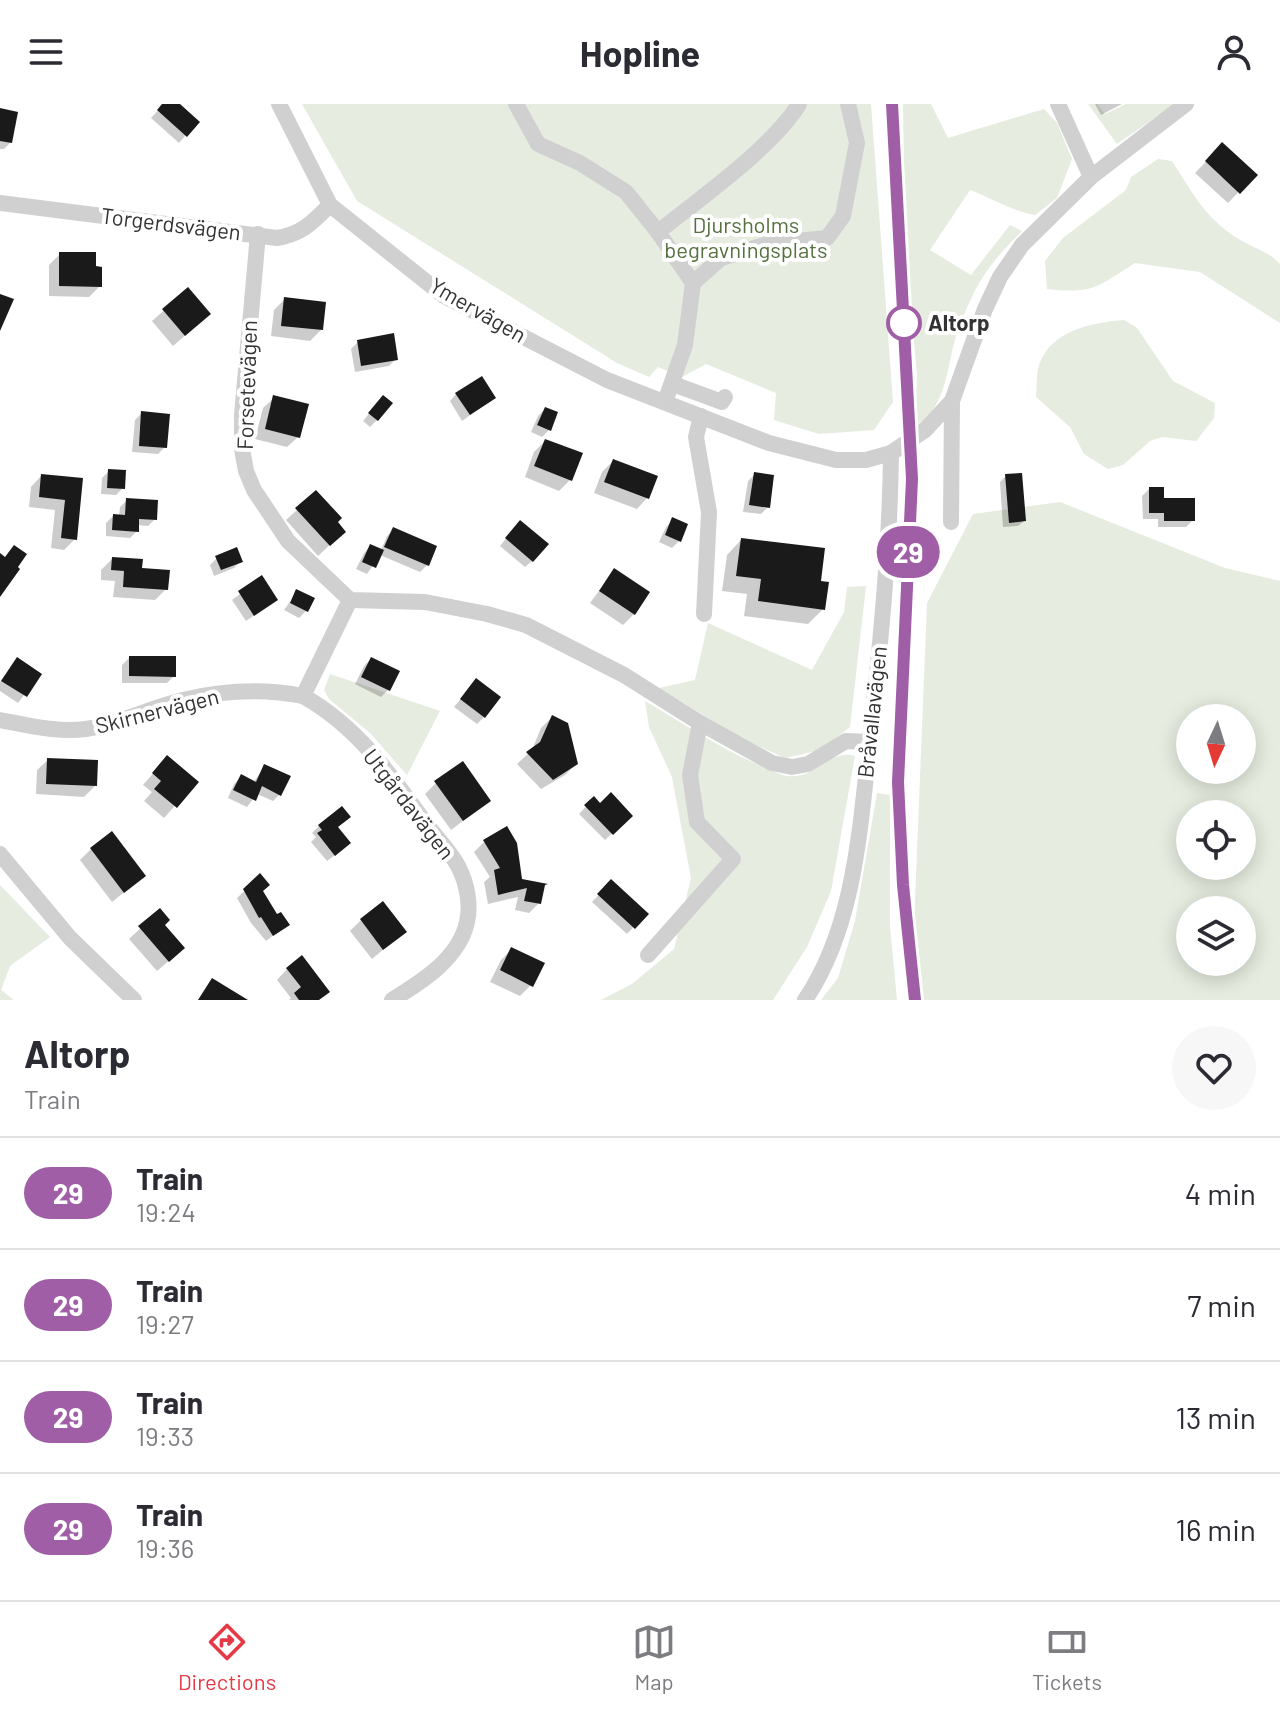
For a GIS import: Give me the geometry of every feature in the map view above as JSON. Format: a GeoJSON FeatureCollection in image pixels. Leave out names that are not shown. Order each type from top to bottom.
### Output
{"type":"FeatureCollection","features":[{"type":"Feature","properties":{"kind":"street","name":"Ymervägen"},"geometry":{"type":"LineString","coordinates":[[279,104],[330,205],[444,296],[607,380],[769,443],[836,460],[866,460],[891,453]]}},
{"type":"Feature","properties":{"kind":"street"},"geometry":{"type":"LineString","coordinates":[[516,104],[538,144],[580,163],[626,192],[693,283]]}},
{"type":"Feature","properties":{"kind":"street"},"geometry":{"type":"LineString","coordinates":[[658,232],[742,164],[773,135],[799,104]]}},
{"type":"Feature","properties":{"kind":"street"},"geometry":{"type":"LineString","coordinates":[[665,402],[685,345],[693,283],[721,258],[778,239],[827,238],[843,216],[857,143],[848,104]]}},
{"type":"Feature","properties":{"kind":"street"},"geometry":{"type":"LineString","coordinates":[[951,522],[952,401],[985,309],[1000,277],[1022,245],[1091,177],[1186,104]]}},
{"type":"Feature","properties":{"kind":"street"},"geometry":{"type":"LineString","coordinates":[[1062,105],[1091,177]]}},
{"type":"Feature","properties":{"kind":"street","name":"Torgerdsvägen"},"geometry":{"type":"LineString","coordinates":[[0,203],[277,238],[293,236],[307,229],[330,205]]}},
{"type":"Feature","properties":{"kind":"street","name":"Forsetevägen"},"geometry":{"type":"LineString","coordinates":[[258,234],[242,415],[242,449],[246,471],[254,490],[288,541],[350,600]]}},
{"type":"Feature","properties":{"kind":"street"},"geometry":{"type":"LineString","coordinates":[[673,384],[722,402],[725,397]]}},
{"type":"Feature","properties":{"kind":"street"},"geometry":{"type":"LineString","coordinates":[[891,453],[925,430],[952,401]]}},
{"type":"Feature","properties":{"kind":"street"},"geometry":{"type":"LineString","coordinates":[[701,416],[696,437],[709,512],[704,614]]}},
{"type":"Feature","properties":{"kind":"street","name":"Bråvallavägen"},"geometry":{"type":"LineString","coordinates":[[805,1000],[827,963],[848,896],[869,742],[888,554],[891,453]]}},
{"type":"Feature","properties":{"kind":"street"},"geometry":{"type":"LineString","coordinates":[[303,696],[350,600],[425,602],[526,625],[624,675],[700,723],[772,763],[792,767],[808,764],[846,741],[869,742]]}},
{"type":"Feature","properties":{"kind":"street","name":"Skirnervägen"},"geometry":{"type":"LineString","coordinates":[[0,720],[37,727],[84,730],[211,694],[254,691],[303,696]]}},
{"type":"Feature","properties":{"kind":"street","name":"Utgårdavägen"},"geometry":{"type":"LineString","coordinates":[[303,696],[328,710],[384,766],[459,868],[469,898],[467,923],[459,944],[439,966],[392,1000]]}},
{"type":"Feature","properties":{"kind":"street"},"geometry":{"type":"LineString","coordinates":[[648,955],[733,859],[697,822],[690,775],[700,723]]}},
{"type":"Feature","properties":{"kind":"street"},"geometry":{"type":"LineString","coordinates":[[0,854],[70,938],[134,1000]]}},
{"type":"Feature","properties":{"kind":"green space","name":"Djursholms begravningsplats"},"geometry":{"type":"Polygon","coordinates":[[[302,104],[871,104],[893,402],[874,430],[819,434],[774,420],[776,393],[706,364],[682,377],[658,367],[649,377],[617,363],[357,201],[302,104]]]}},
{"type":"Feature","properties":{"kind":"green space"},"geometry":{"type":"Polygon","coordinates":[[[903,104],[931,104],[948,138],[1044,109],[1057,123],[1072,159],[1057,198],[1035,215],[970,190],[930,250],[971,275],[1010,225],[1022,231],[978,285],[959,328],[938,401],[925,419],[915,426],[917,376],[905,238],[903,104]]]}},
{"type":"Feature","properties":{"kind":"green space"},"geometry":{"type":"Polygon","coordinates":[[[1088,104],[1097,104],[1105,114],[1126,104],[1175,104],[1117,144],[1088,104]]]}},
{"type":"Feature","properties":{"kind":"green space"},"geometry":{"type":"Polygon","coordinates":[[[1158,159],[1172,161],[1202,206],[1219,224],[1280,264],[1280,323],[1200,272],[1135,263],[1094,287],[1047,289],[1045,261],[1063,238],[1126,190],[1131,177],[1158,159]]]}},
{"type":"Feature","properties":{"kind":"green space"},"geometry":{"type":"Polygon","coordinates":[[[1124,320],[1137,328],[1173,381],[1215,403],[1214,418],[1196,441],[1162,437],[1150,441],[1123,465],[1108,469],[1084,454],[1070,427],[1036,397],[1037,373],[1045,353],[1062,336],[1086,326],[1124,320]]]}},
{"type":"Feature","properties":{"kind":"green space"},"geometry":{"type":"Polygon","coordinates":[[[1060,502],[1225,568],[1280,581],[1280,1000],[911,1000],[927,603],[973,514],[1060,502]]]}},
{"type":"Feature","properties":{"kind":"green space"},"geometry":{"type":"Polygon","coordinates":[[[866,586],[850,727],[821,750],[785,758],[742,739],[659,688],[695,680],[708,623],[812,670],[844,612],[847,587],[866,586]]]}},
{"type":"Feature","properties":{"kind":"green space"},"geometry":{"type":"Polygon","coordinates":[[[330,674],[440,711],[407,775],[370,733],[329,699],[324,690],[330,674]]]}},
{"type":"Feature","properties":{"kind":"green space"},"geometry":{"type":"Polygon","coordinates":[[[645,701],[733,753],[784,775],[806,773],[837,756],[855,756],[831,891],[807,947],[773,1000],[601,1000],[632,984],[674,949],[691,878],[672,777],[649,727],[645,701]]]}},
{"type":"Feature","properties":{"kind":"green space"},"geometry":{"type":"Polygon","coordinates":[[[877,793],[890,795],[890,926],[897,1000],[821,1000],[838,978],[855,921],[877,793]]]}},
{"type":"Feature","properties":{"kind":"green space"},"geometry":{"type":"Polygon","coordinates":[[[0,885],[50,937],[10,966],[1,990],[14,1000],[0,1000],[0,885]]]}},
{"type":"Feature","properties":{"kind":"building"},"geometry":{"type":"Polygon","coordinates":[[[162,104],[180,104],[200,122],[187,137],[157,110],[162,104]]]}},
{"type":"Feature","properties":{"kind":"building"},"geometry":{"type":"Polygon","coordinates":[[[0,108],[18,112],[12,143],[0,141],[0,108]]]}},
{"type":"Feature","properties":{"kind":"building"},"geometry":{"type":"Polygon","coordinates":[[[1222,142],[1258,175],[1240,194],[1205,161],[1222,142]]]}},
{"type":"Feature","properties":{"kind":"building"},"geometry":{"type":"Polygon","coordinates":[[[59,252],[96,252],[96,266],[102,267],[102,287],[59,286],[59,252]]]}},
{"type":"Feature","properties":{"kind":"building"},"geometry":{"type":"Polygon","coordinates":[[[188,287],[211,314],[185,336],[162,309],[188,287]]]}},
{"type":"Feature","properties":{"kind":"building"},"geometry":{"type":"Polygon","coordinates":[[[0,294],[14,299],[0,331],[0,294]]]}},
{"type":"Feature","properties":{"kind":"building"},"geometry":{"type":"Polygon","coordinates":[[[284,297],[326,302],[323,330],[281,326],[284,297]]]}},
{"type":"Feature","properties":{"kind":"building"},"geometry":{"type":"Polygon","coordinates":[[[394,333],[398,360],[361,366],[357,340],[394,333]]]}},
{"type":"Feature","properties":{"kind":"building"},"geometry":{"type":"Polygon","coordinates":[[[482,376],[496,398],[470,415],[455,393],[482,376]]]}},
{"type":"Feature","properties":{"kind":"building"},"geometry":{"type":"Polygon","coordinates":[[[273,395],[309,404],[300,438],[265,429],[273,395]]]}},
{"type":"Feature","properties":{"kind":"building"},"geometry":{"type":"Polygon","coordinates":[[[383,395],[393,403],[378,421],[368,413],[383,395]]]}},
{"type":"Feature","properties":{"kind":"building"},"geometry":{"type":"Polygon","coordinates":[[[545,407],[558,412],[551,431],[537,425],[545,407]]]}},
{"type":"Feature","properties":{"kind":"building"},"geometry":{"type":"Polygon","coordinates":[[[141,411],[170,414],[167,448],[139,446],[141,411]]]}},
{"type":"Feature","properties":{"kind":"building"},"geometry":{"type":"Polygon","coordinates":[[[545,439],[583,453],[572,481],[534,466],[545,439]]]}},
{"type":"Feature","properties":{"kind":"building"},"geometry":{"type":"Polygon","coordinates":[[[613,459],[658,476],[649,499],[604,482],[613,459]]]}},
{"type":"Feature","properties":{"kind":"building"},"geometry":{"type":"Polygon","coordinates":[[[108,469],[126,470],[125,489],[107,488],[108,469]]]}},
{"type":"Feature","properties":{"kind":"building"},"geometry":{"type":"Polygon","coordinates":[[[754,472],[774,475],[770,508],[749,505],[754,472]]]}},
{"type":"Feature","properties":{"kind":"building"},"geometry":{"type":"Polygon","coordinates":[[[1022,473],[1026,521],[1009,523],[1005,474],[1022,473]]]}},
{"type":"Feature","properties":{"kind":"building"},"geometry":{"type":"Polygon","coordinates":[[[41,474],[83,478],[77,540],[61,538],[65,500],[39,497],[41,474]]]}},
{"type":"Feature","properties":{"kind":"building"},"geometry":{"type":"Polygon","coordinates":[[[1149,487],[1164,487],[1164,498],[1195,498],[1195,521],[1164,521],[1164,513],[1149,513],[1149,487]]]}},
{"type":"Feature","properties":{"kind":"building"},"geometry":{"type":"Polygon","coordinates":[[[316,490],[342,518],[338,522],[346,532],[330,546],[295,508],[316,490]]]}},
{"type":"Feature","properties":{"kind":"building"},"geometry":{"type":"Polygon","coordinates":[[[126,498],[158,500],[157,520],[139,519],[139,532],[112,530],[113,514],[125,515],[126,498]]]}},
{"type":"Feature","properties":{"kind":"building"},"geometry":{"type":"Polygon","coordinates":[[[672,517],[688,524],[681,542],[665,535],[672,517]]]}},
{"type":"Feature","properties":{"kind":"building"},"geometry":{"type":"Polygon","coordinates":[[[520,520],[549,544],[533,562],[505,538],[520,520]]]}},
{"type":"Feature","properties":{"kind":"building"},"geometry":{"type":"Polygon","coordinates":[[[393,527],[437,546],[429,566],[384,547],[393,527]]]}},
{"type":"Feature","properties":{"kind":"building"},"geometry":{"type":"Polygon","coordinates":[[[741,538],[825,548],[821,581],[829,582],[825,610],[758,601],[761,579],[736,576],[741,538]]]}},
{"type":"Feature","properties":{"kind":"building"},"geometry":{"type":"Polygon","coordinates":[[[370,544],[384,550],[376,568],[362,562],[370,544]]]}},
{"type":"Feature","properties":{"kind":"building"},"geometry":{"type":"Polygon","coordinates":[[[14,545],[27,554],[0,597],[0,553],[5,557],[14,545]]]}},
{"type":"Feature","properties":{"kind":"building"},"geometry":{"type":"Polygon","coordinates":[[[237,547],[243,562],[221,570],[215,556],[237,547]]]}},
{"type":"Feature","properties":{"kind":"building"},"geometry":{"type":"Polygon","coordinates":[[[112,557],[143,559],[142,568],[170,570],[168,590],[123,587],[124,571],[111,570],[112,557]]]}},
{"type":"Feature","properties":{"kind":"building"},"geometry":{"type":"Polygon","coordinates":[[[614,568],[650,592],[635,615],[599,591],[614,568]]]}},
{"type":"Feature","properties":{"kind":"building"},"geometry":{"type":"Polygon","coordinates":[[[262,575],[278,600],[254,616],[238,591],[262,575]]]}},
{"type":"Feature","properties":{"kind":"building"},"geometry":{"type":"Polygon","coordinates":[[[296,589],[315,598],[308,612],[290,603],[296,589]]]}},
{"type":"Feature","properties":{"kind":"building"},"geometry":{"type":"Polygon","coordinates":[[[129,656],[176,656],[176,677],[129,676],[129,656]]]}},
{"type":"Feature","properties":{"kind":"building"},"geometry":{"type":"Polygon","coordinates":[[[17,657],[42,674],[27,697],[1,681],[17,657]]]}},
{"type":"Feature","properties":{"kind":"building"},"geometry":{"type":"Polygon","coordinates":[[[371,657],[400,671],[390,691],[361,677],[371,657]]]}},
{"type":"Feature","properties":{"kind":"building"},"geometry":{"type":"Polygon","coordinates":[[[476,678],[501,697],[485,718],[460,699],[476,678]]]}},
{"type":"Feature","properties":{"kind":"building"},"geometry":{"type":"Polygon","coordinates":[[[552,715],[568,723],[578,764],[553,780],[526,752],[540,742],[552,715]]]}},
{"type":"Feature","properties":{"kind":"building"},"geometry":{"type":"Polygon","coordinates":[[[167,755],[199,782],[177,808],[154,789],[161,781],[152,773],[167,755]]]}},
{"type":"Feature","properties":{"kind":"building"},"geometry":{"type":"Polygon","coordinates":[[[47,758],[98,760],[97,786],[46,784],[47,758]]]}},
{"type":"Feature","properties":{"kind":"building"},"geometry":{"type":"Polygon","coordinates":[[[463,761],[491,801],[463,821],[434,781],[463,761]]]}},
{"type":"Feature","properties":{"kind":"building"},"geometry":{"type":"Polygon","coordinates":[[[264,764],[291,776],[281,796],[262,786],[256,801],[233,790],[241,774],[256,782],[264,764]]]}},
{"type":"Feature","properties":{"kind":"building"},"geometry":{"type":"Polygon","coordinates":[[[611,792],[633,816],[613,835],[584,805],[594,796],[600,803],[611,792]]]}},
{"type":"Feature","properties":{"kind":"building"},"geometry":{"type":"Polygon","coordinates":[[[342,806],[351,817],[338,827],[351,843],[335,856],[317,833],[322,830],[318,825],[342,806]]]}},
{"type":"Feature","properties":{"kind":"building"},"geometry":{"type":"Polygon","coordinates":[[[507,826],[517,843],[522,879],[548,884],[545,885],[541,904],[524,901],[527,888],[498,895],[494,870],[500,868],[483,840],[507,826]]]}},
{"type":"Feature","properties":{"kind":"building"},"geometry":{"type":"Polygon","coordinates":[[[112,831],[146,876],[124,893],[90,848],[112,831]]]}},
{"type":"Feature","properties":{"kind":"building"},"geometry":{"type":"Polygon","coordinates":[[[260,873],[270,885],[263,891],[277,914],[281,912],[290,925],[273,936],[243,889],[260,873]]]}},
{"type":"Feature","properties":{"kind":"building"},"geometry":{"type":"Polygon","coordinates":[[[611,879],[649,914],[635,929],[597,894],[611,879]]]}},
{"type":"Feature","properties":{"kind":"building"},"geometry":{"type":"Polygon","coordinates":[[[383,901],[407,932],[383,950],[360,919],[383,901]]]}},
{"type":"Feature","properties":{"kind":"building"},"geometry":{"type":"Polygon","coordinates":[[[160,908],[170,920],[165,925],[185,948],[169,962],[138,926],[160,908]]]}},
{"type":"Feature","properties":{"kind":"building"},"geometry":{"type":"Polygon","coordinates":[[[511,947],[545,963],[533,987],[500,970],[511,947]]]}},
{"type":"Feature","properties":{"kind":"building"},"geometry":{"type":"Polygon","coordinates":[[[302,955],[330,992],[319,1000],[299,1000],[294,993],[301,987],[286,968],[302,955]]]}},
{"type":"Feature","properties":{"kind":"building"},"geometry":{"type":"Polygon","coordinates":[[[212,978],[248,1000],[198,1000],[212,978]]]}},
{"type":"Feature","properties":{"kind":"railway"},"geometry":{"type":"LineString","coordinates":[[892,104],[912,479],[898,782],[903,885],[915,1000]]}},
{"type":"Feature","properties":{"kind":"train","name":"29"},"geometry":{"type":"LineString","coordinates":[[892,104],[912,479],[900,706],[899,829],[915,1000]]}},
{"type":"Feature","properties":{"kind":"place","name":"Altorp"},"geometry":{"type":"Point","coordinates":[904,323]}}]}
